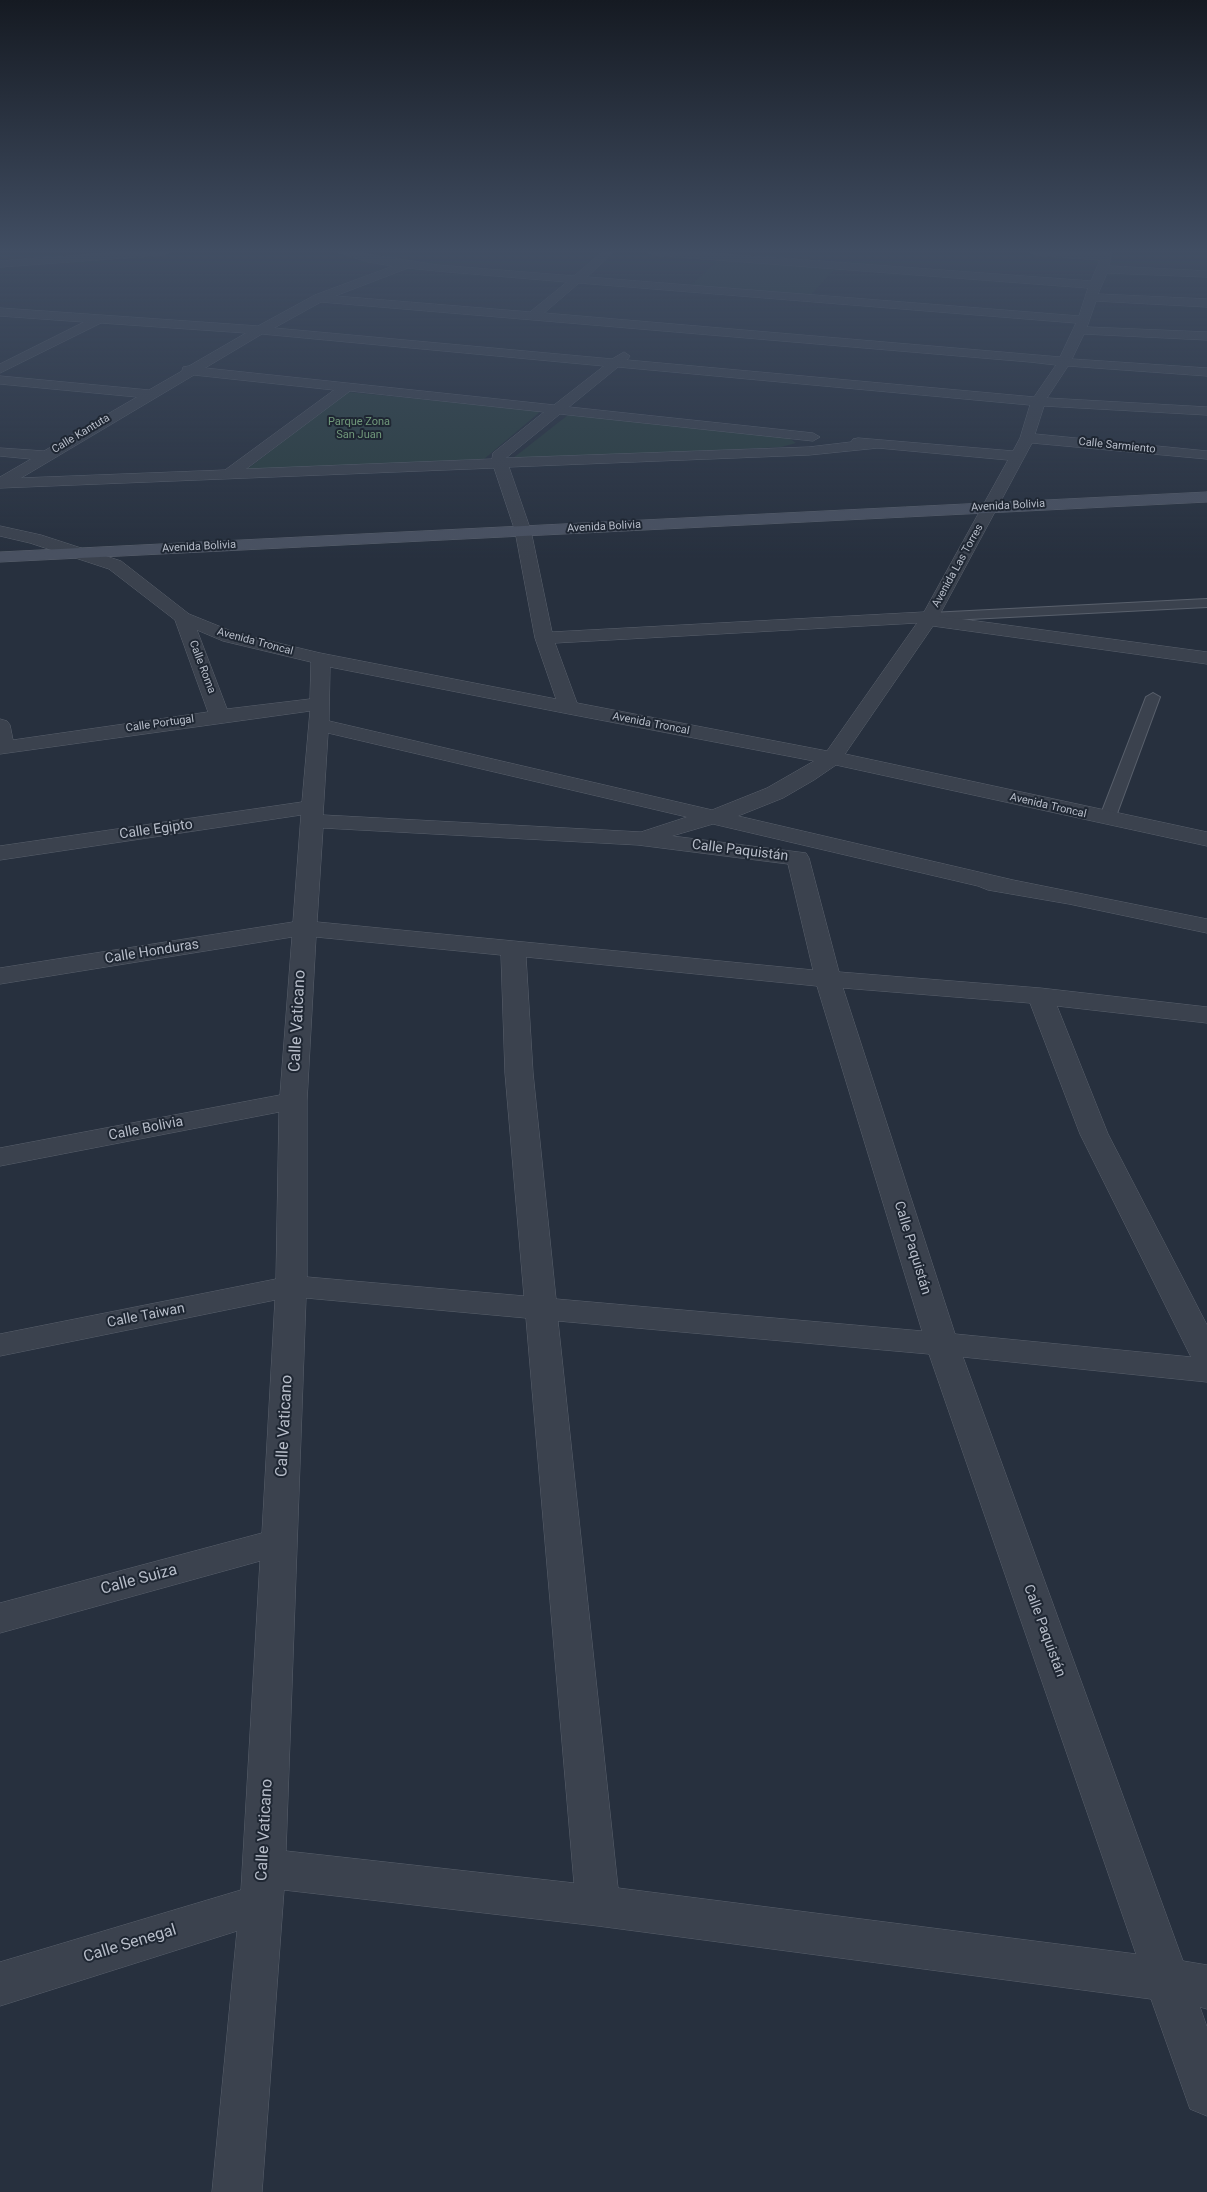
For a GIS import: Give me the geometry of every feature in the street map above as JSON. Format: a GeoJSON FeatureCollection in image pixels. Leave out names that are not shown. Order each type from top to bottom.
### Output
{"type":"FeatureCollection","features":[{"type":"Feature","properties":{"kind":"street"},"geometry":{"type":"LineString","coordinates":[[0,369],[29,354]]}},
{"type":"Feature","properties":{"kind":"street","name":"Calle Kantuta"},"geometry":{"type":"LineString","coordinates":[[0,483],[216,354]]}},
{"type":"Feature","properties":{"kind":"street"},"geometry":{"type":"LineString","coordinates":[[531,354],[1038,402],[1207,411]]}},
{"type":"Feature","properties":{"kind":"street"},"geometry":{"type":"LineString","coordinates":[[569,708],[544,638],[524,538],[498,456],[627,354]]}},
{"type":"Feature","properties":{"kind":"street"},"geometry":{"type":"LineString","coordinates":[[976,354],[1207,372]]}},
{"type":"Feature","properties":{"kind":"street","name":"Avenida Las Torres"},"geometry":{"type":"LineString","coordinates":[[638,838],[712,816],[775,794],[807,776],[832,758],[928,619],[992,506],[1027,438],[1038,402],[1068,354]]}},
{"type":"Feature","properties":{"kind":"street"},"geometry":{"type":"LineString","coordinates":[[188,370],[877,444],[1018,456]]}},
{"type":"Feature","properties":{"kind":"street"},"geometry":{"type":"LineString","coordinates":[[0,380],[149,394]]}},
{"type":"Feature","properties":{"kind":"street"},"geometry":{"type":"LineString","coordinates":[[229,474],[347,387]]}},
{"type":"Feature","properties":{"kind":"street","name":"Calle Sarmiento"},"geometry":{"type":"LineString","coordinates":[[1027,438],[1207,455]]}},
{"type":"Feature","properties":{"kind":"street"},"geometry":{"type":"LineString","coordinates":[[0,483],[809,451],[877,444]]}},
{"type":"Feature","properties":{"kind":"street"},"geometry":{"type":"LineString","coordinates":[[0,452],[44,456]]}},
{"type":"Feature","properties":{"kind":"street","name":"Avenida Bolivia"},"geometry":{"type":"LineString","coordinates":[[0,569],[115,565],[992,506],[1207,497]]}},
{"type":"Feature","properties":{"kind":"street","name":"Avenida Bolivia"},"geometry":{"type":"LineString","coordinates":[[0,557],[1207,511]]}},
{"type":"Feature","properties":{"kind":"street"},"geometry":{"type":"LineString","coordinates":[[0,531],[34,538],[115,565]]}},
{"type":"Feature","properties":{"kind":"street","name":"Avenida Troncal"},"geometry":{"type":"LineString","coordinates":[[115,565],[183,618],[230,637],[320,659],[832,758],[1207,840]]}},
{"type":"Feature","properties":{"kind":"street","name":"Calle Roma"},"geometry":{"type":"LineString","coordinates":[[183,618],[220,716]]}},
{"type":"Feature","properties":{"kind":"street"},"geometry":{"type":"LineString","coordinates":[[544,638],[928,619],[1207,658]]}},
{"type":"Feature","properties":{"kind":"street","name":"Calle Vaticano"},"geometry":{"type":"LineString","coordinates":[[238,2192],[262,1886],[291,1286],[293,1101],[303,928],[320,714],[320,659]]}},
{"type":"Feature","properties":{"kind":"street","name":"Calle Portugal"},"geometry":{"type":"LineString","coordinates":[[2,747],[220,716],[320,714],[712,816],[1006,886]]}},
{"type":"Feature","properties":{"kind":"street"},"geometry":{"type":"LineString","coordinates":[[0,725],[2,747]]}},
{"type":"Feature","properties":{"kind":"street","name":"Calle Paquistán"},"geometry":{"type":"LineString","coordinates":[[312,814],[638,838],[798,858],[828,979],[942,1344],[1188,1984],[1207,2092]]}},
{"type":"Feature","properties":{"kind":"street","name":"Calle Egipto"},"geometry":{"type":"LineString","coordinates":[[0,853],[312,814]]}},
{"type":"Feature","properties":{"kind":"street"},"geometry":{"type":"LineString","coordinates":[[798,858],[1070,896],[1207,926]]}},
{"type":"Feature","properties":{"kind":"street","name":"Calle Honduras"},"geometry":{"type":"LineString","coordinates":[[0,976],[303,928],[828,979],[1040,996],[1207,1015]]}},
{"type":"Feature","properties":{"kind":"street"},"geometry":{"type":"LineString","coordinates":[[513,949],[519,1073],[598,1906]]}},
{"type":"Feature","properties":{"kind":"street"},"geometry":{"type":"LineString","coordinates":[[1040,996],[1094,1134],[1207,1357]]}},
{"type":"Feature","properties":{"kind":"street","name":"Calle Bolivia"},"geometry":{"type":"LineString","coordinates":[[0,1157],[293,1101]]}},
{"type":"Feature","properties":{"kind":"street","name":"Calle Taiwan"},"geometry":{"type":"LineString","coordinates":[[0,1345],[291,1286],[942,1344],[1207,1370]]}},
{"type":"Feature","properties":{"kind":"street","name":"Calle Suiza"},"geometry":{"type":"LineString","coordinates":[[0,1618],[279,1542]]}},
{"type":"Feature","properties":{"kind":"street"},"geometry":{"type":"LineString","coordinates":[[262,1886],[598,1906],[1188,1984]]}},
{"type":"Feature","properties":{"kind":"street","name":"Calle Senegal"},"geometry":{"type":"LineString","coordinates":[[0,1984],[262,1886]]}},
{"type":"Feature","properties":{"kind":"lane"},"geometry":{"type":"LineString","coordinates":[[928,619],[1207,603]]}},
{"type":"Feature","properties":{"kind":"lane"},"geometry":{"type":"LineString","coordinates":[[1107,819],[1153,697]]}},
{"type":"Feature","properties":{"kind":"green space","name":"Parque Zona San Juan"},"geometry":{"type":"Polygon","coordinates":[[[348,392],[541,411],[484,459],[246,470],[348,392]]]}},
{"type":"Feature","properties":{"kind":"green space"},"geometry":{"type":"Polygon","coordinates":[[[568,415],[789,438],[796,443],[781,447],[512,459],[568,415]]]}}]}
